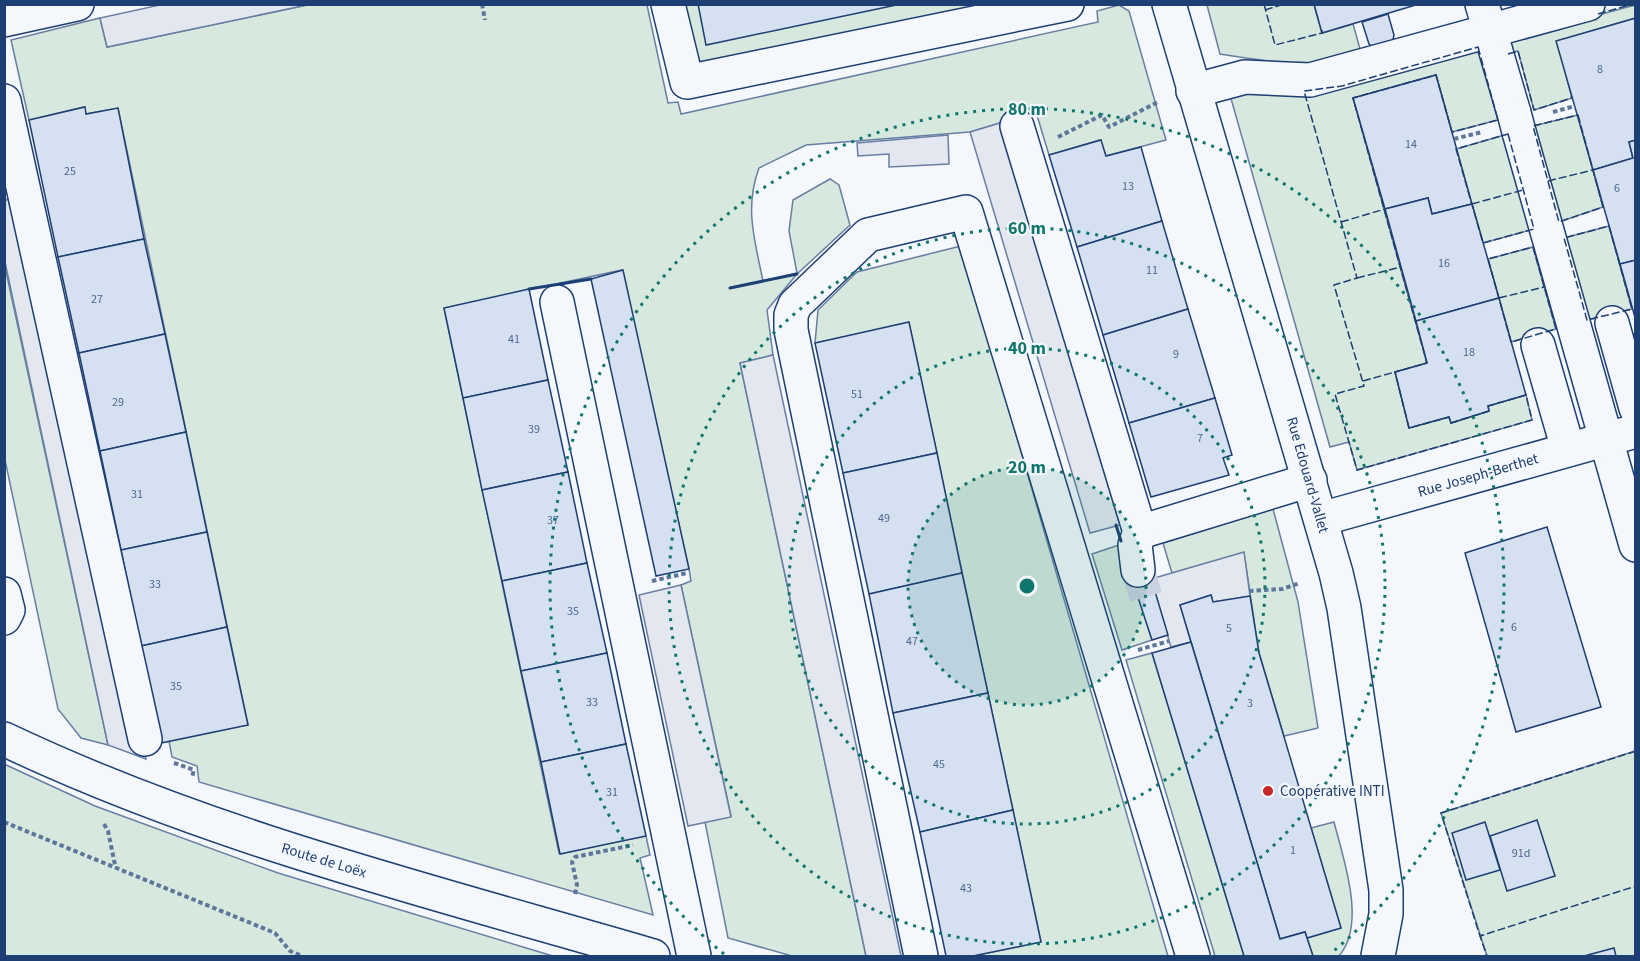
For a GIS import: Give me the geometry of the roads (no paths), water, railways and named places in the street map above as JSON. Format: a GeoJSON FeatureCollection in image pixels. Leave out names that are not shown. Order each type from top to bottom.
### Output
{"type":"FeatureCollection","features":[{"type":"Feature","properties":{"kind":"street"},"geometry":{"type":"LineString","coordinates":[[4,20],[76,4]]}},
{"type":"Feature","properties":{"kind":"street"},"geometry":{"type":"LineString","coordinates":[[668,4],[687,82],[1067,4]]}},
{"type":"Feature","properties":{"kind":"street","name":"Rue Edouard-Vallet"},"geometry":{"type":"LineString","coordinates":[[1169,4],[1310,480],[1344,608],[1386,890],[1385,926],[1378,957]]}},
{"type":"Feature","properties":{"kind":"street"},"geometry":{"type":"LineString","coordinates":[[1193,91],[1245,77],[1310,80],[1486,18],[1588,4]]}},
{"type":"Feature","properties":{"kind":"street"},"geometry":{"type":"LineString","coordinates":[[1486,18],[1635,545]]}},
{"type":"Feature","properties":{"kind":"street"},"geometry":{"type":"LineString","coordinates":[[4,101],[145,739]]}},
{"type":"Feature","properties":{"kind":"street"},"geometry":{"type":"LineString","coordinates":[[1017,126],[1140,532],[1134,545],[1138,570]]}},
{"type":"Feature","properties":{"kind":"street"},"geometry":{"type":"LineString","coordinates":[[921,957],[791,330],[791,315],[795,305],[868,235],[966,212],[1194,957]]}},
{"type":"Feature","properties":{"kind":"street"},"geometry":{"type":"LineString","coordinates":[[556,302],[694,957]]}},
{"type":"Feature","properties":{"kind":"street"},"geometry":{"type":"LineString","coordinates":[[1612,323],[1635,408]]}},
{"type":"Feature","properties":{"kind":"street"},"geometry":{"type":"LineString","coordinates":[[1538,345],[1568,449]]}},
{"type":"Feature","properties":{"kind":"street","name":"Rue Joseph-Berthet"},"geometry":{"type":"LineString","coordinates":[[1321,519],[1635,431]]}},
{"type":"Feature","properties":{"kind":"street"},"geometry":{"type":"LineString","coordinates":[[1140,532],[1310,480]]}},
{"type":"Feature","properties":{"kind":"street"},"geometry":{"type":"LineString","coordinates":[[4,594],[8,610],[4,618]]}},
{"type":"Feature","properties":{"kind":"street","name":"Route de Loëx"},"geometry":{"type":"LineString","coordinates":[[4,739],[111,785],[212,824],[305,854],[652,957]]}},
{"type":"Feature","properties":{"kind":"tunnel"},"geometry":{"type":"LineString","coordinates":[[1138,570],[1146,597]]}},
{"type":"Feature","properties":{"kind":"place","name":"Coopérative INTI"},"geometry":{"type":"Point","coordinates":[1268,791]}}]}
